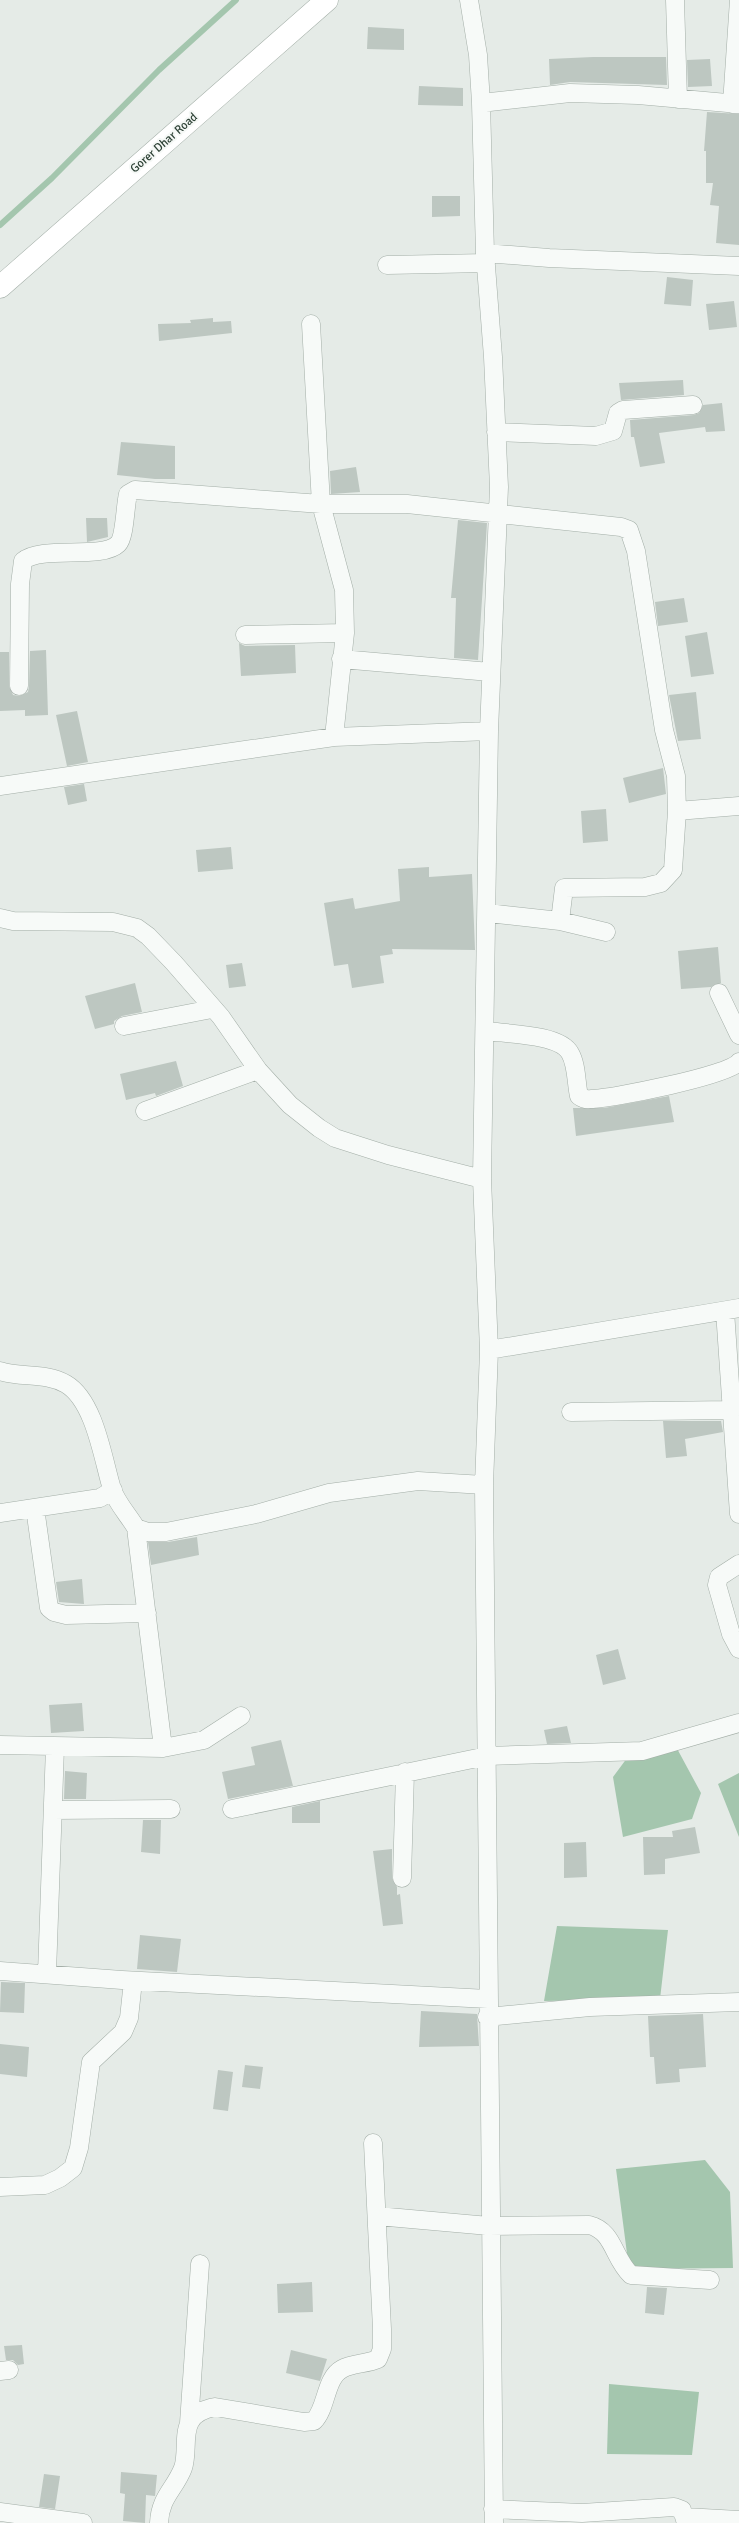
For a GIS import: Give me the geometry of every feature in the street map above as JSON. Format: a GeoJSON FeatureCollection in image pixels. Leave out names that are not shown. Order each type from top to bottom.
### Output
{"type":"FeatureCollection","features":[{"type":"Feature","properties":{"kind":"street","name":"Gorer Dhar Road"},"geometry":{"type":"LineString","coordinates":[[0,287],[327,0]]}},
{"type":"Feature","properties":{"kind":"street"},"geometry":{"type":"LineString","coordinates":[[469,0],[478,54],[482,103],[485,258],[494,357],[499,514],[490,672],[488,913],[482,1179],[489,1350],[484,1485],[489,2226],[494,2516],[582,2513],[674,2507],[682,2510],[686,2520],[739,2520]]}},
{"type":"Feature","properties":{"kind":"street"},"geometry":{"type":"LineString","coordinates":[[675,0],[678,99]]}},
{"type":"Feature","properties":{"kind":"street"},"geometry":{"type":"LineString","coordinates":[[482,103],[570,93],[638,95],[736,104],[739,0]]}},
{"type":"Feature","properties":{"kind":"street"},"geometry":{"type":"LineString","coordinates":[[386,265],[485,258],[549,258],[739,266]]}},
{"type":"Feature","properties":{"kind":"street"},"geometry":{"type":"LineString","coordinates":[[312,324],[321,504],[344,590],[345,633],[340,659],[334,737]]}},
{"type":"Feature","properties":{"kind":"street"},"geometry":{"type":"LineString","coordinates":[[496,432],[596,436],[613,431],[618,413],[623,410],[693,405]]}},
{"type":"Feature","properties":{"kind":"street"},"geometry":{"type":"LineString","coordinates":[[19,686],[20,584],[23,561],[35,554],[71,553],[108,549],[117,544],[122,536],[128,494],[135,490],[321,504],[407,504],[621,527],[629,530],[636,551],[664,730],[676,776],[677,811],[673,870],[661,883],[645,887],[564,888],[560,921]]}},
{"type":"Feature","properties":{"kind":"street"},"geometry":{"type":"LineString","coordinates":[[245,635],[345,633]]}},
{"type":"Feature","properties":{"kind":"street"},"geometry":{"type":"LineString","coordinates":[[340,659],[490,672]]}},
{"type":"Feature","properties":{"kind":"street"},"geometry":{"type":"LineString","coordinates":[[0,786],[334,737],[489,731]]}},
{"type":"Feature","properties":{"kind":"street"},"geometry":{"type":"LineString","coordinates":[[677,811],[739,806]]}},
{"type":"Feature","properties":{"kind":"street"},"geometry":{"type":"LineString","coordinates":[[488,913],[560,921],[606,932]]}},
{"type":"Feature","properties":{"kind":"street"},"geometry":{"type":"LineString","coordinates":[[4,921],[112,922],[137,928],[148,936],[174,963],[212,1009],[221,1017],[258,1070],[290,1105],[318,1128],[335,1138],[388,1155],[482,1179]]}},
{"type":"Feature","properties":{"kind":"street"},"geometry":{"type":"LineString","coordinates":[[719,993],[739,1035]]}},
{"type":"Feature","properties":{"kind":"street"},"geometry":{"type":"LineString","coordinates":[[124,1026],[212,1009]]}},
{"type":"Feature","properties":{"kind":"street"},"geometry":{"type":"LineString","coordinates":[[486,1031],[546,1039],[559,1042],[565,1046],[571,1054],[579,1096],[584,1099],[606,1098],[698,1078],[730,1070],[739,1062]]}},
{"type":"Feature","properties":{"kind":"street"},"geometry":{"type":"LineString","coordinates":[[145,1111],[258,1070]]}},
{"type":"Feature","properties":{"kind":"street"},"geometry":{"type":"LineString","coordinates":[[489,1350],[732,1310],[732,1410],[739,1514]]}},
{"type":"Feature","properties":{"kind":"street"},"geometry":{"type":"LineString","coordinates":[[0,1371],[46,1377],[66,1384],[78,1396],[99,1435],[112,1490],[136,1528],[163,1748]]}},
{"type":"Feature","properties":{"kind":"street"},"geometry":{"type":"LineString","coordinates":[[571,1412],[732,1410]]}},
{"type":"Feature","properties":{"kind":"street"},"geometry":{"type":"LineString","coordinates":[[136,1528],[148,1532],[166,1532],[256,1514],[329,1493],[418,1481],[484,1485]]}},
{"type":"Feature","properties":{"kind":"street"},"geometry":{"type":"LineString","coordinates":[[0,1513],[100,1498],[112,1490]]}},
{"type":"Feature","properties":{"kind":"street"},"geometry":{"type":"LineString","coordinates":[[35,1508],[49,1608],[54,1612],[66,1615],[147,1613]]}},
{"type":"Feature","properties":{"kind":"street"},"geometry":{"type":"LineString","coordinates":[[739,1564],[719,1577],[718,1585],[722,1605],[739,1649]]}},
{"type":"Feature","properties":{"kind":"street"},"geometry":{"type":"LineString","coordinates":[[0,1745],[163,1748],[204,1740],[241,1716]]}},
{"type":"Feature","properties":{"kind":"street"},"geometry":{"type":"LineString","coordinates":[[232,1809],[487,1756],[642,1752],[739,1723]]}},
{"type":"Feature","properties":{"kind":"street"},"geometry":{"type":"LineString","coordinates":[[47,1973],[55,1747]]}},
{"type":"Feature","properties":{"kind":"street"},"geometry":{"type":"LineString","coordinates":[[402,1878],[405,1772]]}},
{"type":"Feature","properties":{"kind":"street"},"geometry":{"type":"LineString","coordinates":[[53,1810],[171,1810]]}},
{"type":"Feature","properties":{"kind":"street"},"geometry":{"type":"LineString","coordinates":[[0,1971],[47,1973],[133,1981],[488,1999]]}},
{"type":"Feature","properties":{"kind":"street"},"geometry":{"type":"LineString","coordinates":[[0,2187],[45,2185],[60,2178],[73,2168],[79,2148],[91,2062],[122,2032],[129,2018],[133,1981]]}},
{"type":"Feature","properties":{"kind":"street"},"geometry":{"type":"LineString","coordinates":[[488,2017],[590,2007],[739,2002]]}},
{"type":"Feature","properties":{"kind":"street"},"geometry":{"type":"LineString","coordinates":[[189,2423],[205,2409],[215,2407],[304,2422],[314,2421],[320,2416],[332,2382],[340,2370],[378,2359],[382,2349],[382,2329],[373,2143]]}},
{"type":"Feature","properties":{"kind":"street"},"geometry":{"type":"LineString","coordinates":[[377,2216],[489,2226],[589,2225],[599,2227],[610,2240],[617,2257],[631,2275],[710,2280]]}},
{"type":"Feature","properties":{"kind":"street"},"geometry":{"type":"LineString","coordinates":[[159,2523],[163,2500],[183,2468],[189,2423],[200,2264]]}},
{"type":"Feature","properties":{"kind":"street"},"geometry":{"type":"LineString","coordinates":[[0,2512],[83,2523]]}},
{"type":"Feature","properties":{"kind":"shaded area"},"geometry":{"type":"Polygon","coordinates":[[[674,1743],[701,1793],[692,1819],[623,1837],[613,1777],[633,1750],[674,1743]]]}},
{"type":"Feature","properties":{"kind":"shaded area"},"geometry":{"type":"Polygon","coordinates":[[[739,1773],[739,1837],[718,1784],[739,1773]]]}},
{"type":"Feature","properties":{"kind":"shaded area"},"geometry":{"type":"Polygon","coordinates":[[[557,1926],[668,1930],[660,1999],[544,2001],[557,1926]]]}},
{"type":"Feature","properties":{"kind":"shaded area"},"geometry":{"type":"Polygon","coordinates":[[[705,2160],[730,2192],[733,2268],[629,2269],[616,2169],[705,2160]]]}},
{"type":"Feature","properties":{"kind":"shaded area"},"geometry":{"type":"Polygon","coordinates":[[[609,2384],[699,2392],[692,2455],[607,2454],[609,2384]]]}},
{"type":"Feature","properties":{"kind":"building"},"geometry":{"type":"Polygon","coordinates":[[[368,27],[404,29],[404,50],[367,49],[368,27]]]}},
{"type":"Feature","properties":{"kind":"building"},"geometry":{"type":"Polygon","coordinates":[[[593,57],[666,57],[667,85],[570,82],[550,85],[549,59],[593,57]]]}},
{"type":"Feature","properties":{"kind":"building"},"geometry":{"type":"Polygon","coordinates":[[[710,59],[712,86],[688,87],[687,60],[710,59]]]}},
{"type":"Feature","properties":{"kind":"building"},"geometry":{"type":"Polygon","coordinates":[[[419,86],[463,88],[463,106],[418,105],[419,86]]]}},
{"type":"Feature","properties":{"kind":"building"},"geometry":{"type":"Polygon","coordinates":[[[707,112],[739,114],[739,245],[716,243],[719,206],[710,205],[713,183],[706,183],[706,151],[704,151],[707,112]]]}},
{"type":"Feature","properties":{"kind":"building"},"geometry":{"type":"Polygon","coordinates":[[[432,196],[460,196],[460,216],[432,217],[432,196]]]}},
{"type":"Feature","properties":{"kind":"building"},"geometry":{"type":"Polygon","coordinates":[[[667,277],[693,280],[691,306],[664,304],[667,277]]]}},
{"type":"Feature","properties":{"kind":"building"},"geometry":{"type":"Polygon","coordinates":[[[734,301],[737,327],[709,330],[706,304],[734,301]]]}},
{"type":"Feature","properties":{"kind":"building"},"geometry":{"type":"Polygon","coordinates":[[[213,318],[213,322],[231,321],[232,333],[159,341],[158,324],[191,323],[190,320],[213,318]]]}},
{"type":"Feature","properties":{"kind":"building"},"geometry":{"type":"Polygon","coordinates":[[[683,380],[684,395],[621,400],[619,383],[683,380]]]}},
{"type":"Feature","properties":{"kind":"building"},"geometry":{"type":"Polygon","coordinates":[[[722,403],[725,431],[706,432],[705,427],[659,433],[665,463],[640,467],[634,437],[631,437],[630,420],[694,415],[699,413],[703,405],[722,403]]]}},
{"type":"Feature","properties":{"kind":"building"},"geometry":{"type":"Polygon","coordinates":[[[121,442],[175,446],[175,479],[155,479],[117,475],[121,442]]]}},
{"type":"Feature","properties":{"kind":"building"},"geometry":{"type":"Polygon","coordinates":[[[356,467],[360,492],[331,494],[330,471],[356,467]]]}},
{"type":"Feature","properties":{"kind":"building"},"geometry":{"type":"Polygon","coordinates":[[[86,518],[107,518],[108,537],[87,542],[86,518]]]}},
{"type":"Feature","properties":{"kind":"building"},"geometry":{"type":"Polygon","coordinates":[[[458,520],[487,523],[478,660],[454,658],[456,598],[451,598],[458,520]]]}},
{"type":"Feature","properties":{"kind":"building"},"geometry":{"type":"Polygon","coordinates":[[[684,598],[688,622],[658,626],[655,602],[684,598]]]}},
{"type":"Feature","properties":{"kind":"building"},"geometry":{"type":"Polygon","coordinates":[[[707,632],[714,674],[691,677],[685,636],[707,632]]]}},
{"type":"Feature","properties":{"kind":"building"},"geometry":{"type":"Polygon","coordinates":[[[239,643],[245,646],[295,645],[296,673],[241,676],[239,643]]]}},
{"type":"Feature","properties":{"kind":"building"},"geometry":{"type":"Polygon","coordinates":[[[46,650],[48,715],[25,716],[25,710],[0,711],[0,652],[9,652],[9,686],[13,695],[19,696],[28,692],[30,651],[46,650]]]}},
{"type":"Feature","properties":{"kind":"building"},"geometry":{"type":"Polygon","coordinates":[[[696,692],[701,739],[678,741],[669,695],[696,692]]]}},
{"type":"Feature","properties":{"kind":"building"},"geometry":{"type":"Polygon","coordinates":[[[77,711],[88,762],[67,766],[56,715],[77,711]]]}},
{"type":"Feature","properties":{"kind":"building"},"geometry":{"type":"Polygon","coordinates":[[[663,768],[666,794],[629,803],[623,778],[663,768]]]}},
{"type":"Feature","properties":{"kind":"building"},"geometry":{"type":"Polygon","coordinates":[[[84,784],[87,801],[68,805],[64,787],[84,784]]]}},
{"type":"Feature","properties":{"kind":"building"},"geometry":{"type":"Polygon","coordinates":[[[606,809],[608,841],[583,843],[581,811],[606,809]]]}},
{"type":"Feature","properties":{"kind":"building"},"geometry":{"type":"Polygon","coordinates":[[[231,847],[233,869],[198,872],[196,850],[231,847]]]}},
{"type":"Feature","properties":{"kind":"building"},"geometry":{"type":"Polygon","coordinates":[[[429,867],[429,877],[472,874],[475,950],[392,949],[393,954],[380,956],[384,983],[352,988],[348,964],[334,966],[324,903],[353,898],[355,909],[400,901],[398,869],[429,867]]]}},
{"type":"Feature","properties":{"kind":"building"},"geometry":{"type":"Polygon","coordinates":[[[718,947],[721,983],[711,987],[681,989],[678,951],[718,947]]]}},
{"type":"Feature","properties":{"kind":"building"},"geometry":{"type":"Polygon","coordinates":[[[242,963],[246,986],[229,988],[226,965],[242,963]]]}},
{"type":"Feature","properties":{"kind":"building"},"geometry":{"type":"Polygon","coordinates":[[[135,983],[142,1012],[122,1016],[114,1021],[114,1024],[95,1029],[85,996],[135,983]]]}},
{"type":"Feature","properties":{"kind":"building"},"geometry":{"type":"Polygon","coordinates":[[[176,1061],[183,1086],[156,1096],[155,1093],[126,1100],[120,1074],[176,1061]]]}},
{"type":"Feature","properties":{"kind":"building"},"geometry":{"type":"Polygon","coordinates":[[[669,1096],[674,1122],[576,1136],[573,1108],[604,1108],[669,1096]]]}},
{"type":"Feature","properties":{"kind":"building"},"geometry":{"type":"Polygon","coordinates":[[[663,1421],[721,1421],[723,1432],[685,1439],[687,1456],[666,1458],[663,1421]]]}},
{"type":"Feature","properties":{"kind":"building"},"geometry":{"type":"Polygon","coordinates":[[[197,1537],[199,1555],[151,1565],[148,1542],[168,1542],[197,1537]]]}},
{"type":"Feature","properties":{"kind":"building"},"geometry":{"type":"Polygon","coordinates":[[[82,1579],[84,1604],[59,1602],[56,1582],[82,1579]]]}},
{"type":"Feature","properties":{"kind":"building"},"geometry":{"type":"Polygon","coordinates":[[[618,1649],[626,1679],[603,1685],[596,1655],[618,1649]]]}},
{"type":"Feature","properties":{"kind":"building"},"geometry":{"type":"Polygon","coordinates":[[[82,1703],[84,1731],[51,1733],[49,1705],[82,1703]]]}},
{"type":"Feature","properties":{"kind":"building"},"geometry":{"type":"Polygon","coordinates":[[[567,1726],[571,1743],[547,1744],[544,1730],[567,1726]]]}},
{"type":"Feature","properties":{"kind":"building"},"geometry":{"type":"Polygon","coordinates":[[[281,1740],[293,1786],[228,1799],[222,1772],[255,1765],[251,1747],[281,1740]]]}},
{"type":"Feature","properties":{"kind":"building"},"geometry":{"type":"Polygon","coordinates":[[[65,1771],[87,1773],[86,1799],[64,1799],[65,1771]]]}},
{"type":"Feature","properties":{"kind":"building"},"geometry":{"type":"Polygon","coordinates":[[[320,1801],[320,1823],[292,1823],[292,1807],[320,1801]]]}},
{"type":"Feature","properties":{"kind":"building"},"geometry":{"type":"Polygon","coordinates":[[[143,1820],[161,1820],[160,1854],[141,1852],[143,1820]]]}},
{"type":"Feature","properties":{"kind":"building"},"geometry":{"type":"Polygon","coordinates":[[[695,1827],[700,1853],[665,1859],[665,1874],[644,1875],[643,1837],[673,1837],[672,1831],[695,1827]]]}},
{"type":"Feature","properties":{"kind":"building"},"geometry":{"type":"Polygon","coordinates":[[[586,1842],[587,1877],[564,1878],[564,1843],[586,1842]]]}},
{"type":"Feature","properties":{"kind":"building"},"geometry":{"type":"Polygon","coordinates":[[[392,1849],[392,1878],[397,1887],[397,1895],[400,1894],[403,1924],[383,1926],[373,1851],[392,1849]]]}},
{"type":"Feature","properties":{"kind":"building"},"geometry":{"type":"Polygon","coordinates":[[[140,1935],[181,1939],[177,1972],[137,1969],[140,1935]]]}},
{"type":"Feature","properties":{"kind":"building"},"geometry":{"type":"Polygon","coordinates":[[[1,1982],[25,1983],[24,2013],[0,2012],[1,1982]]]}},
{"type":"Feature","properties":{"kind":"building"},"geometry":{"type":"Polygon","coordinates":[[[421,2011],[477,2014],[479,2046],[419,2047],[421,2011]]]}},
{"type":"Feature","properties":{"kind":"building"},"geometry":{"type":"Polygon","coordinates":[[[703,2014],[706,2067],[679,2069],[680,2082],[656,2084],[654,2057],[650,2057],[648,2016],[703,2014]]]}},
{"type":"Feature","properties":{"kind":"building"},"geometry":{"type":"Polygon","coordinates":[[[0,2044],[29,2047],[27,2077],[0,2074],[0,2044]]]}},
{"type":"Feature","properties":{"kind":"building"},"geometry":{"type":"Polygon","coordinates":[[[245,2065],[263,2067],[260,2089],[242,2087],[245,2065]]]}},
{"type":"Feature","properties":{"kind":"building"},"geometry":{"type":"Polygon","coordinates":[[[218,2070],[233,2072],[228,2111],[213,2109],[218,2070]]]}},
{"type":"Feature","properties":{"kind":"building"},"geometry":{"type":"Polygon","coordinates":[[[312,2282],[313,2312],[278,2313],[277,2284],[312,2282]]]}},
{"type":"Feature","properties":{"kind":"building"},"geometry":{"type":"Polygon","coordinates":[[[647,2287],[667,2288],[664,2315],[645,2313],[647,2287]]]}},
{"type":"Feature","properties":{"kind":"building"},"geometry":{"type":"Polygon","coordinates":[[[22,2345],[24,2364],[18,2365],[13,2360],[6,2360],[4,2346],[22,2345]]]}},
{"type":"Feature","properties":{"kind":"building"},"geometry":{"type":"Polygon","coordinates":[[[291,2350],[327,2359],[320,2381],[286,2373],[291,2350]]]}},
{"type":"Feature","properties":{"kind":"building"},"geometry":{"type":"Polygon","coordinates":[[[121,2472],[157,2475],[155,2496],[146,2495],[145,2523],[123,2521],[125,2494],[120,2493],[121,2472]]]}},
{"type":"Feature","properties":{"kind":"building"},"geometry":{"type":"Polygon","coordinates":[[[44,2474],[60,2476],[55,2509],[39,2507],[44,2474]]]}},
{"type":"Feature","properties":{"kind":"waterway"},"geometry":{"type":"LineString","coordinates":[[0,225],[52,178],[159,70],[236,0]]}}]}
